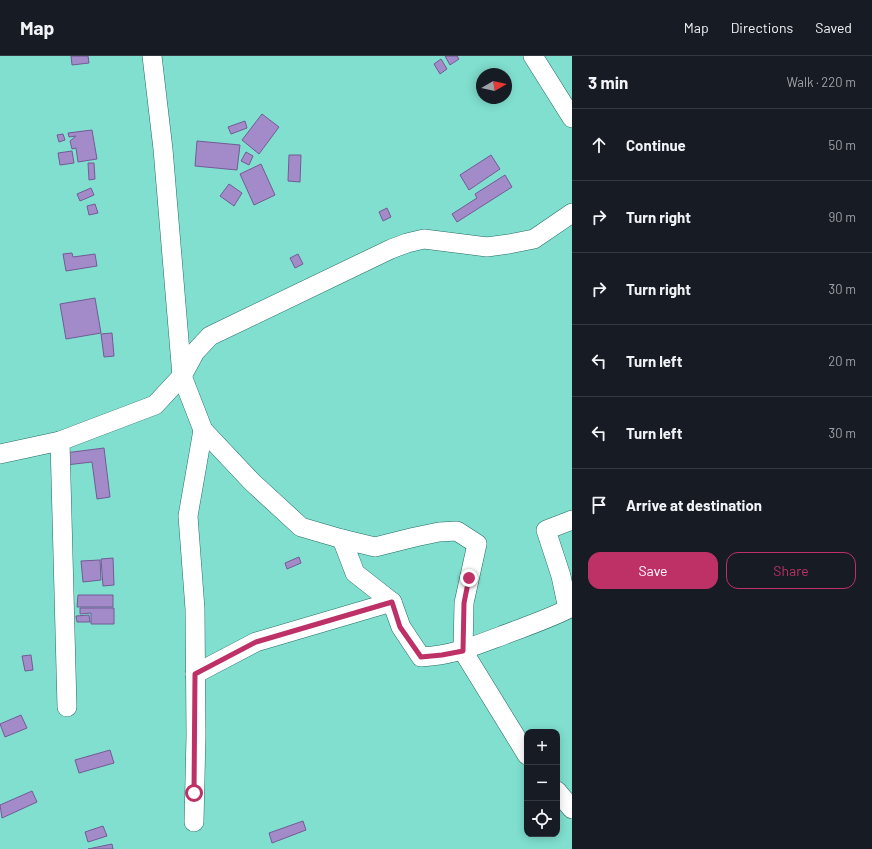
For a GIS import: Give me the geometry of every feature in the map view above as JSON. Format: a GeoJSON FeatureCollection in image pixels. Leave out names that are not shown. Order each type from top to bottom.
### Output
{"type":"FeatureCollection","features":[{"type":"Feature","properties":{"kind":"street"},"geometry":{"type":"LineString","coordinates":[[152,56],[164,156],[182,376],[203,430],[252,482],[301,527],[375,547],[415,536],[457,531],[477,544],[464,603],[463,651],[524,750]]}},
{"type":"Feature","properties":{"kind":"street"},"geometry":{"type":"LineString","coordinates":[[533,56],[572,118]]}},
{"type":"Feature","properties":{"kind":"street"},"geometry":{"type":"LineString","coordinates":[[0,454],[60,441],[155,405],[182,376],[195,352],[210,336],[391,249],[406,243],[424,239],[487,247],[509,244],[534,239],[572,213]]}},
{"type":"Feature","properties":{"kind":"street"},"geometry":{"type":"LineString","coordinates":[[194,822],[195,609],[188,516],[203,430]]}},
{"type":"Feature","properties":{"kind":"street"},"geometry":{"type":"LineString","coordinates":[[60,441],[67,707]]}},
{"type":"Feature","properties":{"kind":"street"},"geometry":{"type":"LineString","coordinates":[[342,539],[355,573],[392,602],[400,627],[421,657],[463,651],[537,624],[568,609],[546,530],[572,520]]}},
{"type":"Feature","properties":{"kind":"street"},"geometry":{"type":"LineString","coordinates":[[195,674],[256,642],[392,602]]}},
{"type":"Feature","properties":{"kind":"street"},"geometry":{"type":"LineString","coordinates":[[560,795],[572,809]]}},
{"type":"Feature","properties":{"kind":"building"},"geometry":{"type":"Polygon","coordinates":[[[71,56],[88,56],[89,63],[72,65],[71,56]]]}},
{"type":"Feature","properties":{"kind":"building"},"geometry":{"type":"Polygon","coordinates":[[[445,56],[457,56],[459,59],[450,65],[445,56]]]}},
{"type":"Feature","properties":{"kind":"building"},"geometry":{"type":"Polygon","coordinates":[[[441,59],[447,69],[440,74],[434,64],[441,59]]]}},
{"type":"Feature","properties":{"kind":"building"},"geometry":{"type":"Polygon","coordinates":[[[262,114],[279,127],[259,154],[242,140],[262,114]]]}},
{"type":"Feature","properties":{"kind":"building"},"geometry":{"type":"Polygon","coordinates":[[[245,121],[247,128],[231,134],[228,127],[245,121]]]}},
{"type":"Feature","properties":{"kind":"building"},"geometry":{"type":"Polygon","coordinates":[[[92,130],[97,159],[78,162],[76,148],[72,149],[70,141],[76,136],[69,137],[68,133],[92,130]]]}},
{"type":"Feature","properties":{"kind":"building"},"geometry":{"type":"Polygon","coordinates":[[[63,134],[65,140],[59,142],[57,135],[63,134]]]}},
{"type":"Feature","properties":{"kind":"building"},"geometry":{"type":"Polygon","coordinates":[[[197,141],[240,145],[237,170],[195,166],[197,141]]]}},
{"type":"Feature","properties":{"kind":"building"},"geometry":{"type":"Polygon","coordinates":[[[72,151],[74,163],[60,165],[58,153],[72,151]]]}},
{"type":"Feature","properties":{"kind":"building"},"geometry":{"type":"Polygon","coordinates":[[[246,152],[253,156],[249,165],[241,161],[246,152]]]}},
{"type":"Feature","properties":{"kind":"building"},"geometry":{"type":"Polygon","coordinates":[[[289,155],[301,155],[300,182],[288,181],[289,155]]]}},
{"type":"Feature","properties":{"kind":"building"},"geometry":{"type":"Polygon","coordinates":[[[491,155],[500,169],[469,190],[460,175],[491,155]]]}},
{"type":"Feature","properties":{"kind":"building"},"geometry":{"type":"Polygon","coordinates":[[[88,163],[94,163],[95,179],[89,180],[88,163]]]}},
{"type":"Feature","properties":{"kind":"building"},"geometry":{"type":"Polygon","coordinates":[[[261,164],[275,195],[254,205],[240,174],[261,164]]]}},
{"type":"Feature","properties":{"kind":"building"},"geometry":{"type":"Polygon","coordinates":[[[505,175],[512,187],[457,222],[452,214],[477,198],[475,194],[505,175]]]}},
{"type":"Feature","properties":{"kind":"building"},"geometry":{"type":"Polygon","coordinates":[[[229,184],[242,193],[234,206],[220,196],[229,184]]]}},
{"type":"Feature","properties":{"kind":"building"},"geometry":{"type":"Polygon","coordinates":[[[91,188],[94,195],[80,201],[77,194],[91,188]]]}},
{"type":"Feature","properties":{"kind":"building"},"geometry":{"type":"Polygon","coordinates":[[[95,204],[98,213],[89,215],[87,206],[95,204]]]}},
{"type":"Feature","properties":{"kind":"building"},"geometry":{"type":"Polygon","coordinates":[[[387,208],[391,217],[383,221],[379,212],[387,208]]]}},
{"type":"Feature","properties":{"kind":"building"},"geometry":{"type":"Polygon","coordinates":[[[72,253],[73,257],[95,254],[97,266],[66,271],[63,254],[72,253]]]}},
{"type":"Feature","properties":{"kind":"building"},"geometry":{"type":"Polygon","coordinates":[[[298,254],[303,264],[295,268],[290,258],[298,254]]]}},
{"type":"Feature","properties":{"kind":"building"},"geometry":{"type":"Polygon","coordinates":[[[95,298],[101,333],[66,339],[60,304],[95,298]]]}},
{"type":"Feature","properties":{"kind":"building"},"geometry":{"type":"Polygon","coordinates":[[[112,333],[114,356],[104,357],[101,334],[112,333]]]}},
{"type":"Feature","properties":{"kind":"building"},"geometry":{"type":"Polygon","coordinates":[[[104,448],[110,497],[97,499],[92,462],[66,465],[65,453],[104,448]]]}},
{"type":"Feature","properties":{"kind":"building"},"geometry":{"type":"Polygon","coordinates":[[[299,557],[301,563],[287,569],[285,563],[299,557]]]}},
{"type":"Feature","properties":{"kind":"building"},"geometry":{"type":"Polygon","coordinates":[[[113,558],[114,585],[103,586],[101,559],[113,558]]]}},
{"type":"Feature","properties":{"kind":"building"},"geometry":{"type":"Polygon","coordinates":[[[100,560],[101,580],[83,582],[81,561],[100,560]]]}},
{"type":"Feature","properties":{"kind":"building"},"geometry":{"type":"Polygon","coordinates":[[[78,595],[113,595],[113,607],[77,607],[78,595]]]}},
{"type":"Feature","properties":{"kind":"building"},"geometry":{"type":"Polygon","coordinates":[[[80,608],[114,608],[114,624],[91,624],[91,613],[80,614],[80,608]]]}},
{"type":"Feature","properties":{"kind":"building"},"geometry":{"type":"Polygon","coordinates":[[[89,615],[90,622],[77,622],[76,616],[89,615]]]}},
{"type":"Feature","properties":{"kind":"building"},"geometry":{"type":"Polygon","coordinates":[[[31,655],[33,670],[25,671],[22,656],[31,655]]]}},
{"type":"Feature","properties":{"kind":"building"},"geometry":{"type":"Polygon","coordinates":[[[21,715],[27,728],[5,737],[0,724],[21,715]]]}},
{"type":"Feature","properties":{"kind":"building"},"geometry":{"type":"Polygon","coordinates":[[[110,750],[114,763],[79,773],[75,760],[110,750]]]}},
{"type":"Feature","properties":{"kind":"building"},"geometry":{"type":"Polygon","coordinates":[[[32,791],[37,802],[2,818],[0,805],[32,791]]]}},
{"type":"Feature","properties":{"kind":"building"},"geometry":{"type":"Polygon","coordinates":[[[303,821],[306,830],[272,843],[269,833],[303,821]]]}},
{"type":"Feature","properties":{"kind":"building"},"geometry":{"type":"Polygon","coordinates":[[[103,826],[107,836],[88,842],[85,832],[103,826]]]}},
{"type":"Feature","properties":{"kind":"building"},"geometry":{"type":"Polygon","coordinates":[[[112,844],[113,849],[88,849],[112,844]]]}},
{"type":"Feature","properties":{"kind":"route"},"geometry":{"type":"LineString","coordinates":[[194,793],[196,735],[195,674],[256,642],[392,602],[400,627],[421,657],[463,651],[464,603],[469,578]]}}]}
